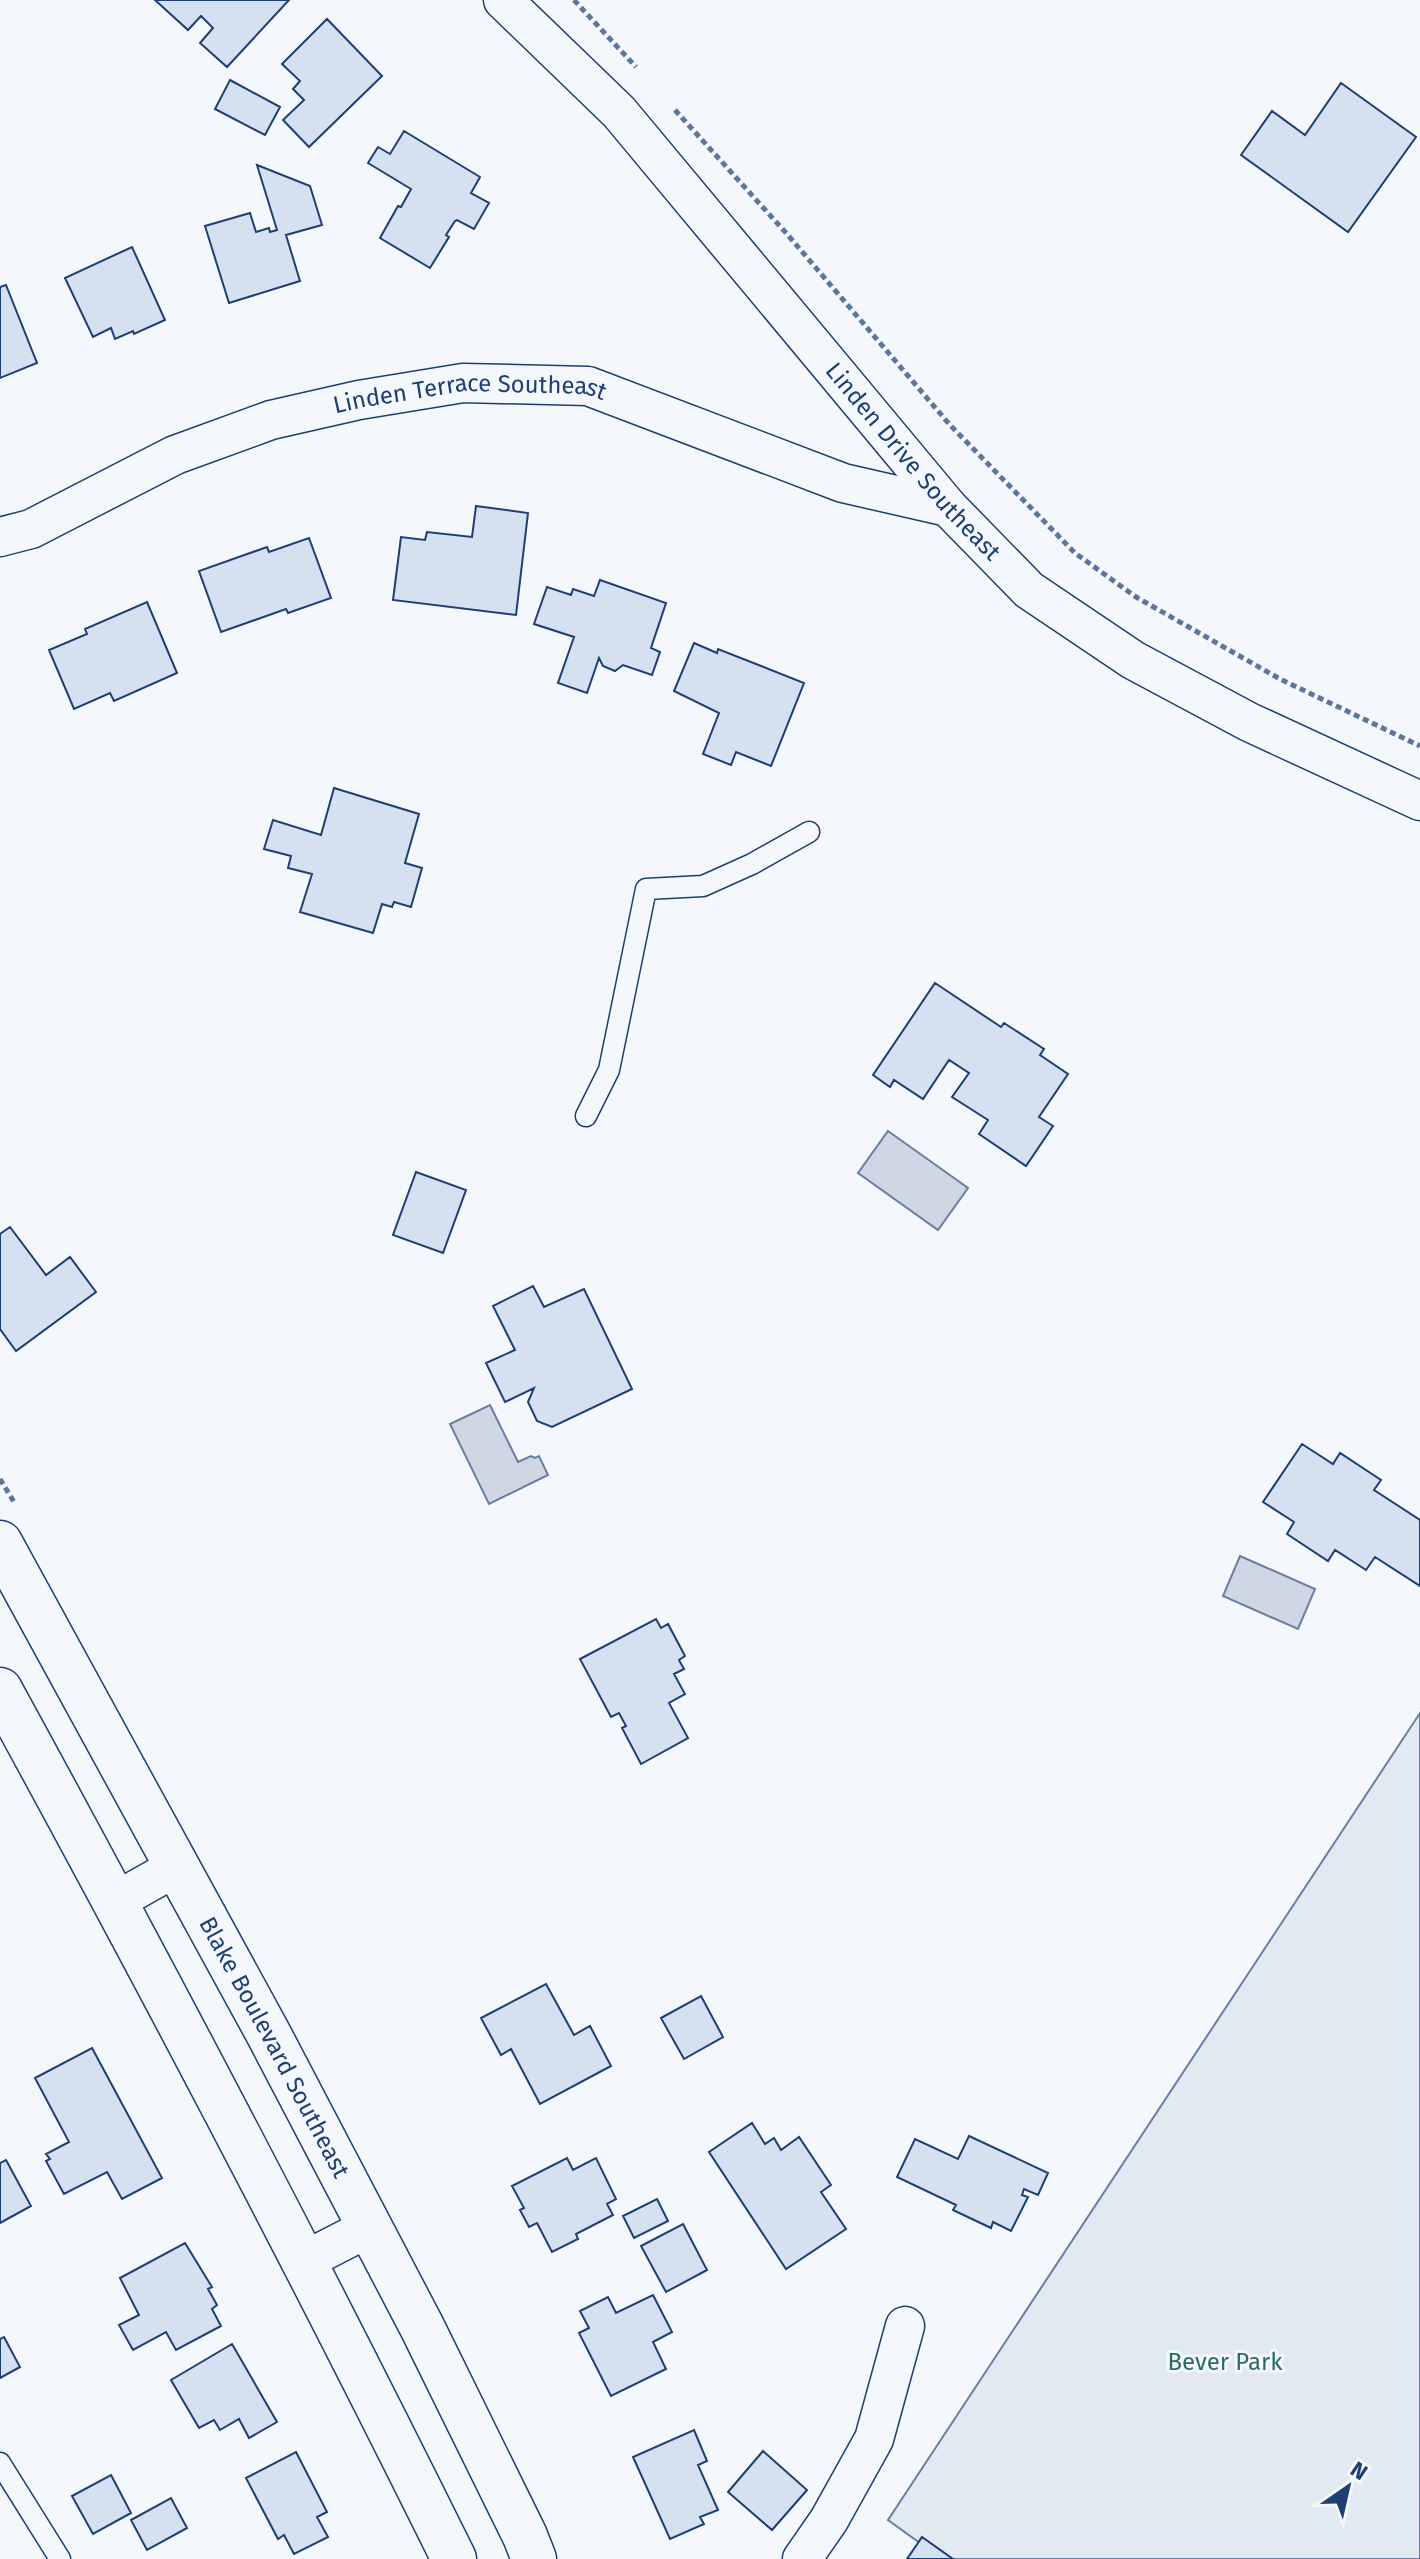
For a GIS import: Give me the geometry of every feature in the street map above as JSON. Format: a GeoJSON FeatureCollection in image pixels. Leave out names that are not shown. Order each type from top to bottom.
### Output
{"type":"FeatureCollection","features":[{"type":"Feature","properties":{"kind":"street","name":"Linden Drive Southeast"},"geometry":{"type":"LineString","coordinates":[[503,0],[619,112],[948,507],[1029,590],[1133,660],[1249,722],[1420,801]]}},
{"type":"Feature","properties":{"kind":"street","name":"Linden Terrace Southeast"},"geometry":{"type":"LineString","coordinates":[[0,537],[31,529],[175,455],[271,420],[359,400],[463,383],[588,386],[843,483],[948,507]]}},
{"type":"Feature","properties":{"kind":"street","name":"Blake Boulevard Southeast"},"geometry":{"type":"LineString","coordinates":[[0,1543],[178,1866],[370,2227],[534,2559]]}},
{"type":"Feature","properties":{"kind":"street"},"geometry":{"type":"LineString","coordinates":[[0,1690],[116,1901],[304,2261],[454,2559]]}},
{"type":"Feature","properties":{"kind":"street"},"geometry":{"type":"LineString","coordinates":[[116,1901],[178,1866]]}},
{"type":"Feature","properties":{"kind":"street"},"geometry":{"type":"LineString","coordinates":[[304,2261],[370,2227]]}},
{"type":"Feature","properties":{"kind":"street"},"geometry":{"type":"LineString","coordinates":[[802,2559],[829,2520],[874,2439],[905,2326]]}},
{"type":"Feature","properties":{"kind":"lane"},"geometry":{"type":"LineString","coordinates":[[586,1116],[609,1070],[646,889],[703,886],[752,864],[809,832]]}},
{"type":"Feature","properties":{"kind":"lane"},"geometry":{"type":"LineString","coordinates":[[0,2463],[60,2559]]}},
{"type":"Feature","properties":{"kind":"path"},"geometry":{"type":"LineString","coordinates":[[574,0],[639,70]]}},
{"type":"Feature","properties":{"kind":"path"},"geometry":{"type":"LineString","coordinates":[[670,105],[787,234],[950,425],[1075,553],[1136,597],[1254,664],[1420,746]]}},
{"type":"Feature","properties":{"kind":"green space","name":"Bever Park"},"geometry":{"type":"Polygon","coordinates":[[[1420,1713],[1420,2559],[942,2559],[888,2520],[1420,1713]]]}},
{"type":"Feature","properties":{"kind":"shaded area"},"geometry":{"type":"Polygon","coordinates":[[[888,1131],[968,1188],[938,1230],[858,1173],[888,1131]]]}},
{"type":"Feature","properties":{"kind":"shaded area"},"geometry":{"type":"Polygon","coordinates":[[[490,1405],[518,1462],[539,1456],[548,1475],[489,1504],[450,1424],[490,1405]]]}},
{"type":"Feature","properties":{"kind":"shaded area"},"geometry":{"type":"Polygon","coordinates":[[[1240,1556],[1315,1589],[1298,1629],[1223,1596],[1240,1556]]]}},
{"type":"Feature","properties":{"kind":"building"},"geometry":{"type":"Polygon","coordinates":[[[155,0],[289,0],[227,67],[200,43],[213,28],[201,16],[188,30],[155,0]]]}},
{"type":"Feature","properties":{"kind":"building"},"geometry":{"type":"Polygon","coordinates":[[[327,19],[382,76],[309,147],[283,120],[304,100],[293,89],[300,81],[282,64],[327,19]]]}},
{"type":"Feature","properties":{"kind":"building"},"geometry":{"type":"Polygon","coordinates":[[[230,80],[280,107],[265,135],[215,109],[230,80]]]}},
{"type":"Feature","properties":{"kind":"building"},"geometry":{"type":"Polygon","coordinates":[[[1341,83],[1416,137],[1348,232],[1241,155],[1272,111],[1305,135],[1341,83]]]}},
{"type":"Feature","properties":{"kind":"building"},"geometry":{"type":"Polygon","coordinates":[[[404,131],[480,177],[471,193],[489,203],[474,229],[455,221],[430,268],[380,238],[411,189],[368,163],[378,147],[390,154],[404,131]]]}},
{"type":"Feature","properties":{"kind":"building"},"geometry":{"type":"Polygon","coordinates":[[[257,165],[310,186],[322,225],[286,235],[300,281],[229,303],[205,226],[250,213],[256,232],[269,228],[270,232],[277,230],[257,165]]]}},
{"type":"Feature","properties":{"kind":"building"},"geometry":{"type":"Polygon","coordinates":[[[132,247],[165,320],[115,339],[111,328],[93,337],[65,278],[132,247]]]}},
{"type":"Feature","properties":{"kind":"building"},"geometry":{"type":"Polygon","coordinates":[[[6,285],[37,363],[0,378],[0,287],[6,285]]]}},
{"type":"Feature","properties":{"kind":"building"},"geometry":{"type":"Polygon","coordinates":[[[476,506],[528,513],[516,615],[393,600],[401,537],[425,540],[427,532],[472,537],[476,506]]]}},
{"type":"Feature","properties":{"kind":"building"},"geometry":{"type":"Polygon","coordinates":[[[309,538],[331,598],[288,613],[286,609],[221,632],[199,571],[267,547],[269,552],[309,538]]]}},
{"type":"Feature","properties":{"kind":"building"},"geometry":{"type":"Polygon","coordinates":[[[600,580],[666,603],[651,648],[660,652],[652,675],[623,665],[615,671],[603,666],[599,658],[587,693],[558,683],[574,637],[534,624],[547,587],[571,595],[573,589],[594,596],[600,580]]]}},
{"type":"Feature","properties":{"kind":"building"},"geometry":{"type":"Polygon","coordinates":[[[147,602],[177,673],[114,701],[110,693],[74,709],[49,650],[87,634],[85,629],[147,602]]]}},
{"type":"Feature","properties":{"kind":"building"},"geometry":{"type":"Polygon","coordinates":[[[694,643],[717,653],[718,649],[804,683],[771,766],[736,752],[731,765],[703,754],[719,713],[674,691],[694,643]]]}},
{"type":"Feature","properties":{"kind":"building"},"geometry":{"type":"Polygon","coordinates":[[[334,788],[419,814],[405,863],[422,868],[411,907],[394,902],[392,907],[382,904],[373,933],[300,912],[312,874],[288,868],[291,856],[264,849],[273,820],[321,835],[334,788]]]}},
{"type":"Feature","properties":{"kind":"building"},"geometry":{"type":"Polygon","coordinates":[[[935,983],[1001,1027],[1004,1023],[1044,1049],[1040,1055],[1068,1074],[1039,1117],[1053,1126],[1026,1166],[979,1134],[988,1120],[952,1097],[969,1073],[949,1060],[923,1099],[894,1080],[890,1087],[873,1075],[935,983]]]}},
{"type":"Feature","properties":{"kind":"building"},"geometry":{"type":"Polygon","coordinates":[[[416,1172],[466,1190],[443,1253],[393,1235],[416,1172]]]}},
{"type":"Feature","properties":{"kind":"building"},"geometry":{"type":"Polygon","coordinates":[[[10,1227],[46,1275],[70,1257],[96,1292],[16,1351],[0,1329],[0,1234],[10,1227]]]}},
{"type":"Feature","properties":{"kind":"building"},"geometry":{"type":"Polygon","coordinates":[[[533,1286],[544,1307],[584,1289],[632,1389],[552,1427],[537,1421],[528,1402],[534,1388],[505,1402],[486,1363],[515,1350],[493,1306],[533,1286]]]}},
{"type":"Feature","properties":{"kind":"building"},"geometry":{"type":"Polygon","coordinates":[[[1302,1444],[1333,1464],[1340,1453],[1381,1480],[1374,1490],[1420,1520],[1420,1586],[1375,1557],[1366,1570],[1335,1550],[1328,1561],[1287,1534],[1294,1522],[1263,1502],[1302,1444]]]}},
{"type":"Feature","properties":{"kind":"building"},"geometry":{"type":"Polygon","coordinates":[[[656,1619],[661,1628],[668,1624],[685,1656],[679,1660],[684,1669],[674,1674],[685,1694],[669,1703],[688,1738],[641,1764],[622,1728],[626,1726],[619,1713],[611,1717],[580,1659],[656,1619]]]}},
{"type":"Feature","properties":{"kind":"building"},"geometry":{"type":"Polygon","coordinates":[[[546,1984],[574,2035],[590,2026],[611,2066],[540,2104],[511,2049],[501,2055],[481,2018],[546,1984]]]}},
{"type":"Feature","properties":{"kind":"building"},"geometry":{"type":"Polygon","coordinates":[[[701,1996],[723,2037],[684,2059],[661,2018],[701,1996]]]}},
{"type":"Feature","properties":{"kind":"building"},"geometry":{"type":"Polygon","coordinates":[[[92,2048],[162,2178],[122,2199],[107,2172],[64,2194],[46,2161],[50,2159],[46,2154],[69,2142],[35,2078],[92,2048]]]}},
{"type":"Feature","properties":{"kind":"building"},"geometry":{"type":"Polygon","coordinates":[[[752,2123],[765,2144],[774,2138],[781,2150],[799,2137],[831,2185],[821,2192],[846,2229],[786,2269],[709,2152],[752,2123]]]}},
{"type":"Feature","properties":{"kind":"building"},"geometry":{"type":"Polygon","coordinates":[[[969,2136],[1048,2173],[1038,2195],[1024,2189],[1022,2195],[1028,2197],[1011,2231],[993,2222],[991,2228],[953,2210],[956,2205],[897,2177],[915,2139],[958,2159],[969,2136]]]}},
{"type":"Feature","properties":{"kind":"building"},"geometry":{"type":"Polygon","coordinates":[[[567,2158],[573,2170],[596,2158],[616,2199],[607,2204],[613,2215],[576,2234],[578,2239],[552,2252],[537,2223],[529,2227],[520,2210],[524,2208],[512,2186],[567,2158]]]}},
{"type":"Feature","properties":{"kind":"building"},"geometry":{"type":"Polygon","coordinates":[[[6,2160],[31,2206],[0,2223],[0,2163],[6,2160]]]}},
{"type":"Feature","properties":{"kind":"building"},"geometry":{"type":"Polygon","coordinates":[[[657,2199],[668,2221],[634,2238],[623,2216],[657,2199]]]}},
{"type":"Feature","properties":{"kind":"building"},"geometry":{"type":"Polygon","coordinates":[[[683,2224],[707,2270],[666,2292],[641,2246],[683,2224]]]}},
{"type":"Feature","properties":{"kind":"building"},"geometry":{"type":"Polygon","coordinates":[[[185,2243],[212,2287],[208,2289],[217,2305],[212,2309],[221,2326],[176,2350],[166,2332],[133,2350],[119,2325],[139,2315],[120,2278],[185,2243]]]}},
{"type":"Feature","properties":{"kind":"building"},"geometry":{"type":"Polygon","coordinates":[[[653,2295],[672,2332],[653,2342],[666,2369],[611,2396],[579,2333],[589,2328],[580,2311],[608,2297],[616,2313],[653,2295]]]}},
{"type":"Feature","properties":{"kind":"building"},"geometry":{"type":"Polygon","coordinates":[[[4,2337],[20,2367],[0,2378],[0,2339],[4,2337]]]}},
{"type":"Feature","properties":{"kind":"building"},"geometry":{"type":"Polygon","coordinates":[[[232,2344],[277,2422],[249,2438],[239,2419],[220,2430],[214,2420],[199,2428],[171,2380],[232,2344]]]}},
{"type":"Feature","properties":{"kind":"building"},"geometry":{"type":"Polygon","coordinates":[[[694,2430],[707,2461],[698,2465],[718,2510],[700,2517],[704,2524],[670,2539],[633,2457],[694,2430]]]}},
{"type":"Feature","properties":{"kind":"building"},"geometry":{"type":"Polygon","coordinates":[[[763,2451],[807,2490],[772,2530],[728,2492],[763,2451]]]}},
{"type":"Feature","properties":{"kind":"building"},"geometry":{"type":"Polygon","coordinates":[[[296,2452],[327,2512],[317,2517],[328,2537],[294,2554],[284,2535],[278,2539],[246,2478],[296,2452]]]}},
{"type":"Feature","properties":{"kind":"building"},"geometry":{"type":"Polygon","coordinates":[[[111,2475],[131,2513],[93,2534],[72,2496],[111,2475]]]}},
{"type":"Feature","properties":{"kind":"building"},"geometry":{"type":"Polygon","coordinates":[[[171,2498],[187,2528],[147,2550],[131,2520],[171,2498]]]}},
{"type":"Feature","properties":{"kind":"building"},"geometry":{"type":"Polygon","coordinates":[[[922,2537],[953,2559],[907,2559],[922,2537]]]}}]}
